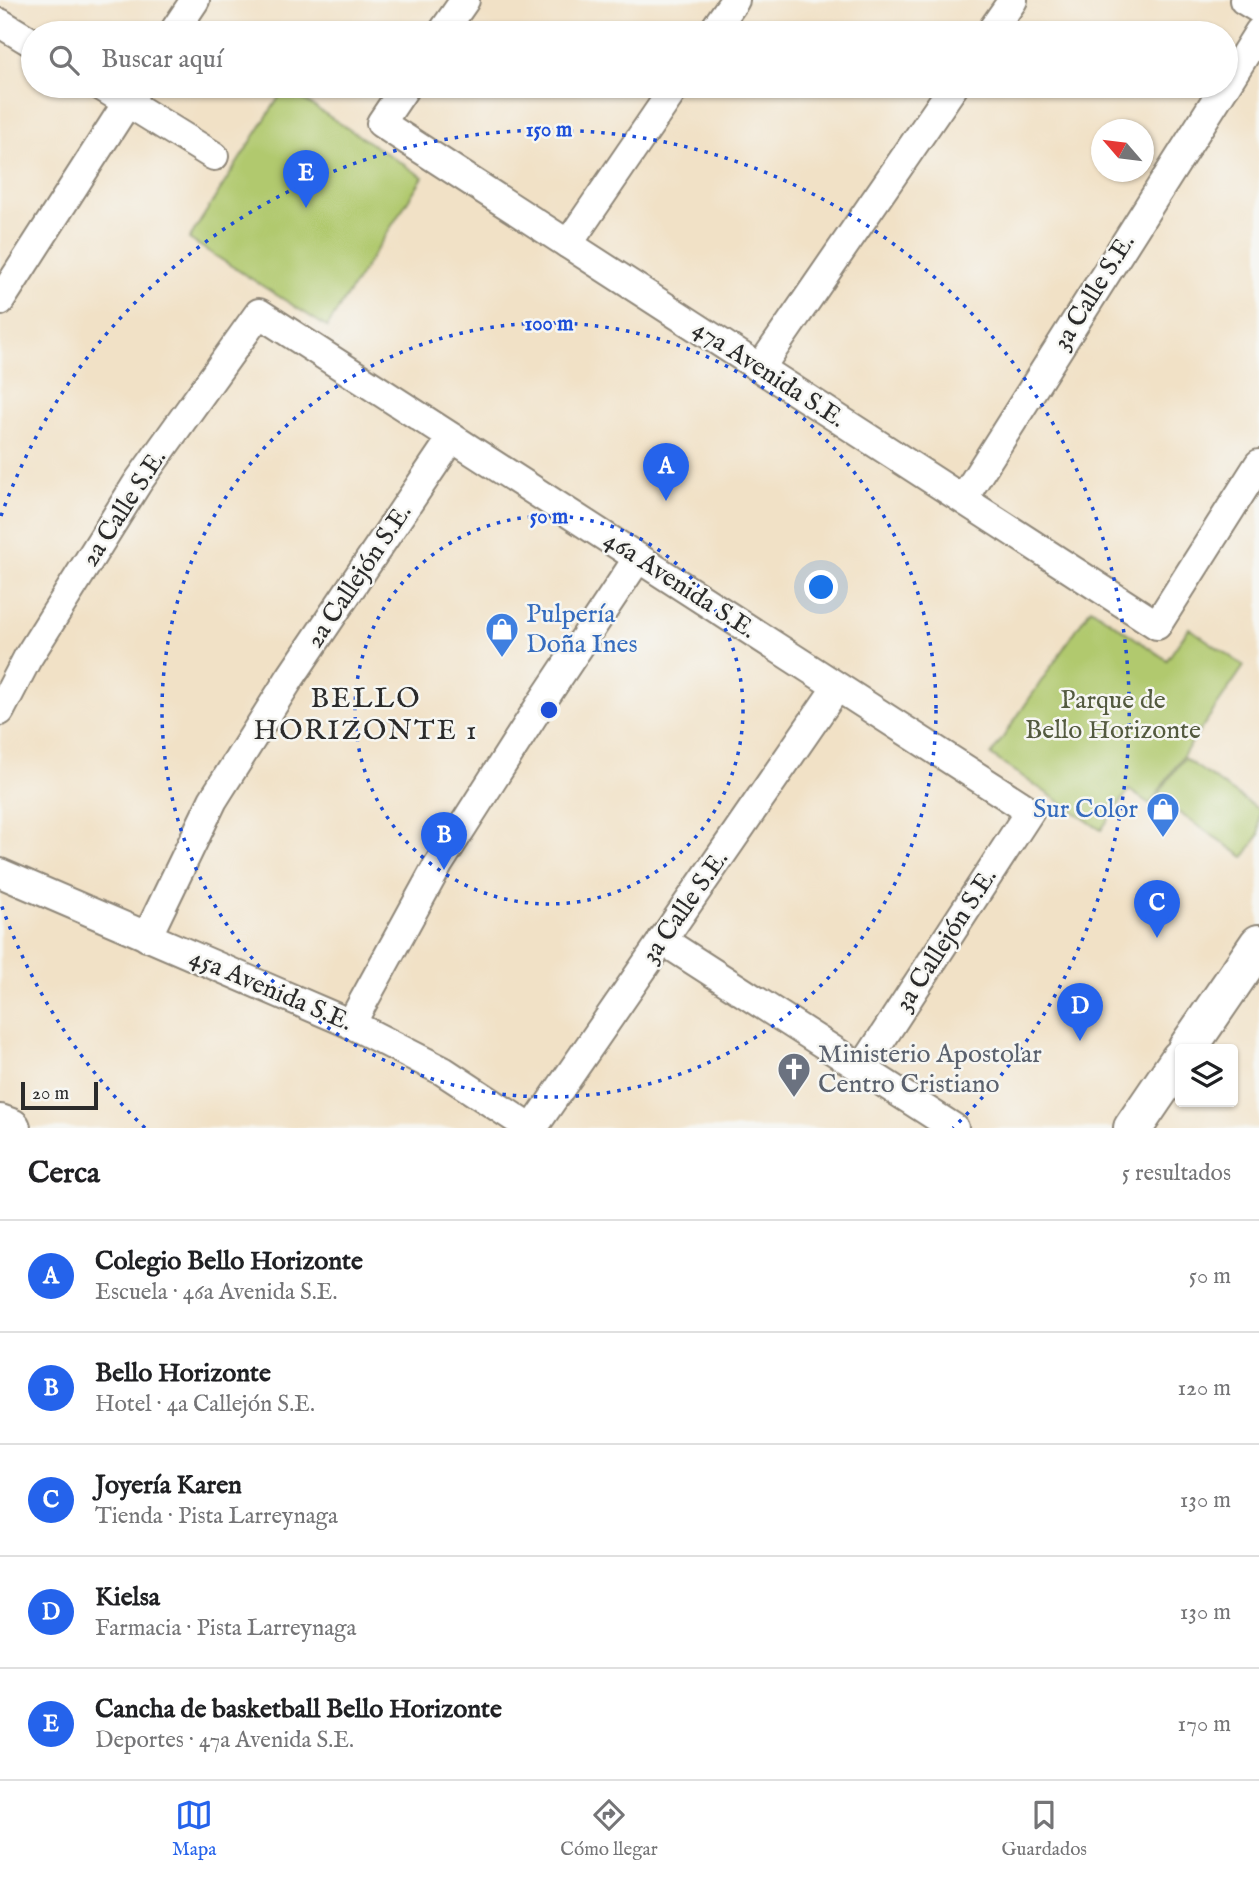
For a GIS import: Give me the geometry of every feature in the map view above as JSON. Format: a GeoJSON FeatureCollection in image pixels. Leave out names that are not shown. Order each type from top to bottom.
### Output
{"type":"FeatureCollection","features":[{"type":"Feature","properties":{"kind":"main road"},"geometry":{"type":"LineString","coordinates":[[1190,1044],[1259,944]]}},
{"type":"Feature","properties":{"kind":"main road"},"geometry":{"type":"LineString","coordinates":[[1141,1125],[1175,1067]]}},
{"type":"Feature","properties":{"kind":"main road"},"geometry":{"type":"LineString","coordinates":[[0,1124],[11,1128]]}},
{"type":"Feature","properties":{"kind":"street"},"geometry":{"type":"LineString","coordinates":[[181,21],[195,0]]}},
{"type":"Feature","properties":{"kind":"street"},"geometry":{"type":"LineString","coordinates":[[450,21],[465,0]]}},
{"type":"Feature","properties":{"kind":"street"},"geometry":{"type":"LineString","coordinates":[[720,21],[735,0]]}},
{"type":"Feature","properties":{"kind":"street"},"geometry":{"type":"LineString","coordinates":[[998,21],[1013,0]]}},
{"type":"Feature","properties":{"kind":"street"},"geometry":{"type":"LineString","coordinates":[[1244,0],[1259,9]]}},
{"type":"Feature","properties":{"kind":"street"},"geometry":{"type":"LineString","coordinates":[[0,23],[21,36]]}},
{"type":"Feature","properties":{"kind":"street","name":"3a Calle S.E."},"geometry":{"type":"LineString","coordinates":[[1238,65],[1259,32]]}},
{"type":"Feature","properties":{"kind":"street"},"geometry":{"type":"LineString","coordinates":[[0,301],[130,98]]}},
{"type":"Feature","properties":{"kind":"street"},"geometry":{"type":"LineString","coordinates":[[138,98],[214,156]]}},
{"type":"Feature","properties":{"kind":"street","name":"47a Avenida S.E."},"geometry":{"type":"LineString","coordinates":[[398,98],[381,123],[1157,625],[1259,464]]}},
{"type":"Feature","properties":{"kind":"street"},"geometry":{"type":"LineString","coordinates":[[568,244],[668,98]]}},
{"type":"Feature","properties":{"kind":"street"},"geometry":{"type":"LineString","coordinates":[[760,369],[946,98]]}},
{"type":"Feature","properties":{"kind":"street","name":"3a Calle S.E."},"geometry":{"type":"LineString","coordinates":[[963,499],[1217,98]]}},
{"type":"Feature","properties":{"kind":"street","name":"46a Avenida S.E."},"geometry":{"type":"LineString","coordinates":[[259,313],[1030,811]]}},
{"type":"Feature","properties":{"kind":"street","name":"2a Calle S.E."},"geometry":{"type":"LineString","coordinates":[[0,711],[27,659],[138,482],[259,313]]}},
{"type":"Feature","properties":{"kind":"street","name":"2a Callejón S.E."},"geometry":{"type":"LineString","coordinates":[[147,937],[213,800],[290,678],[452,438]]}},
{"type":"Feature","properties":{"kind":"street"},"geometry":{"type":"LineString","coordinates":[[351,1024],[438,865],[638,558]]}},
{"type":"Feature","properties":{"kind":"street","name":"3a Calle S.E."},"geometry":{"type":"LineString","coordinates":[[531,1128],[838,687]]}},
{"type":"Feature","properties":{"kind":"street","name":"3a Callejón S.E."},"geometry":{"type":"LineString","coordinates":[[862,1069],[1030,811]]}},
{"type":"Feature","properties":{"kind":"street","name":"45a Avenida S.E."},"geometry":{"type":"LineString","coordinates":[[0,873],[351,1024],[443,1072],[531,1128]]}},
{"type":"Feature","properties":{"kind":"street"},"geometry":{"type":"LineString","coordinates":[[662,940],[954,1128]]}},
{"type":"Feature","properties":{"kind":"green space"},"geometry":{"type":"Polygon","coordinates":[[[279,98],[301,98],[423,177],[327,327],[189,239],[279,98]]]}},
{"type":"Feature","properties":{"kind":"green space","name":"Parque de Bello Horizonte"},"geometry":{"type":"Polygon","coordinates":[[[1091,608],[1167,660],[1189,628],[1244,666],[1150,804],[1129,790],[1101,830],[991,755],[1091,608]]]}},
{"type":"Feature","properties":{"kind":"green space"},"geometry":{"type":"Polygon","coordinates":[[[1184,758],[1259,810],[1259,835],[1244,857],[1156,797],[1184,758]]]}},
{"type":"Feature","properties":{"kind":"place","name":"Cancha de basketball Bello Horizonte"},"geometry":{"type":"Point","coordinates":[306,208]}},
{"type":"Feature","properties":{"kind":"place","name":"Colegio Bello Horizonte"},"geometry":{"type":"Point","coordinates":[666,501]}},
{"type":"Feature","properties":{"kind":"place","name":"Pulpería Doña Ines"},"geometry":{"type":"Point","coordinates":[502,659]}},
{"type":"Feature","properties":{"kind":"place","name":"Sur Color"},"geometry":{"type":"Point","coordinates":[1163,839]}},
{"type":"Feature","properties":{"kind":"place","name":"Bello Horizonte"},"geometry":{"type":"Point","coordinates":[444,870]}},
{"type":"Feature","properties":{"kind":"place","name":"Joyería Karen"},"geometry":{"type":"Point","coordinates":[1157,938]}},
{"type":"Feature","properties":{"kind":"place","name":"Kielsa"},"geometry":{"type":"Point","coordinates":[1080,1041]}},
{"type":"Feature","properties":{"kind":"place","name":"Ministerio Apostolar Centro Cristiano"},"geometry":{"type":"Point","coordinates":[794,1099]}},
{"type":"Feature","properties":{"kind":"district","name":"BELLO HORIZONTE 1"},"geometry":{"type":"Point","coordinates":[366,715]}}]}
